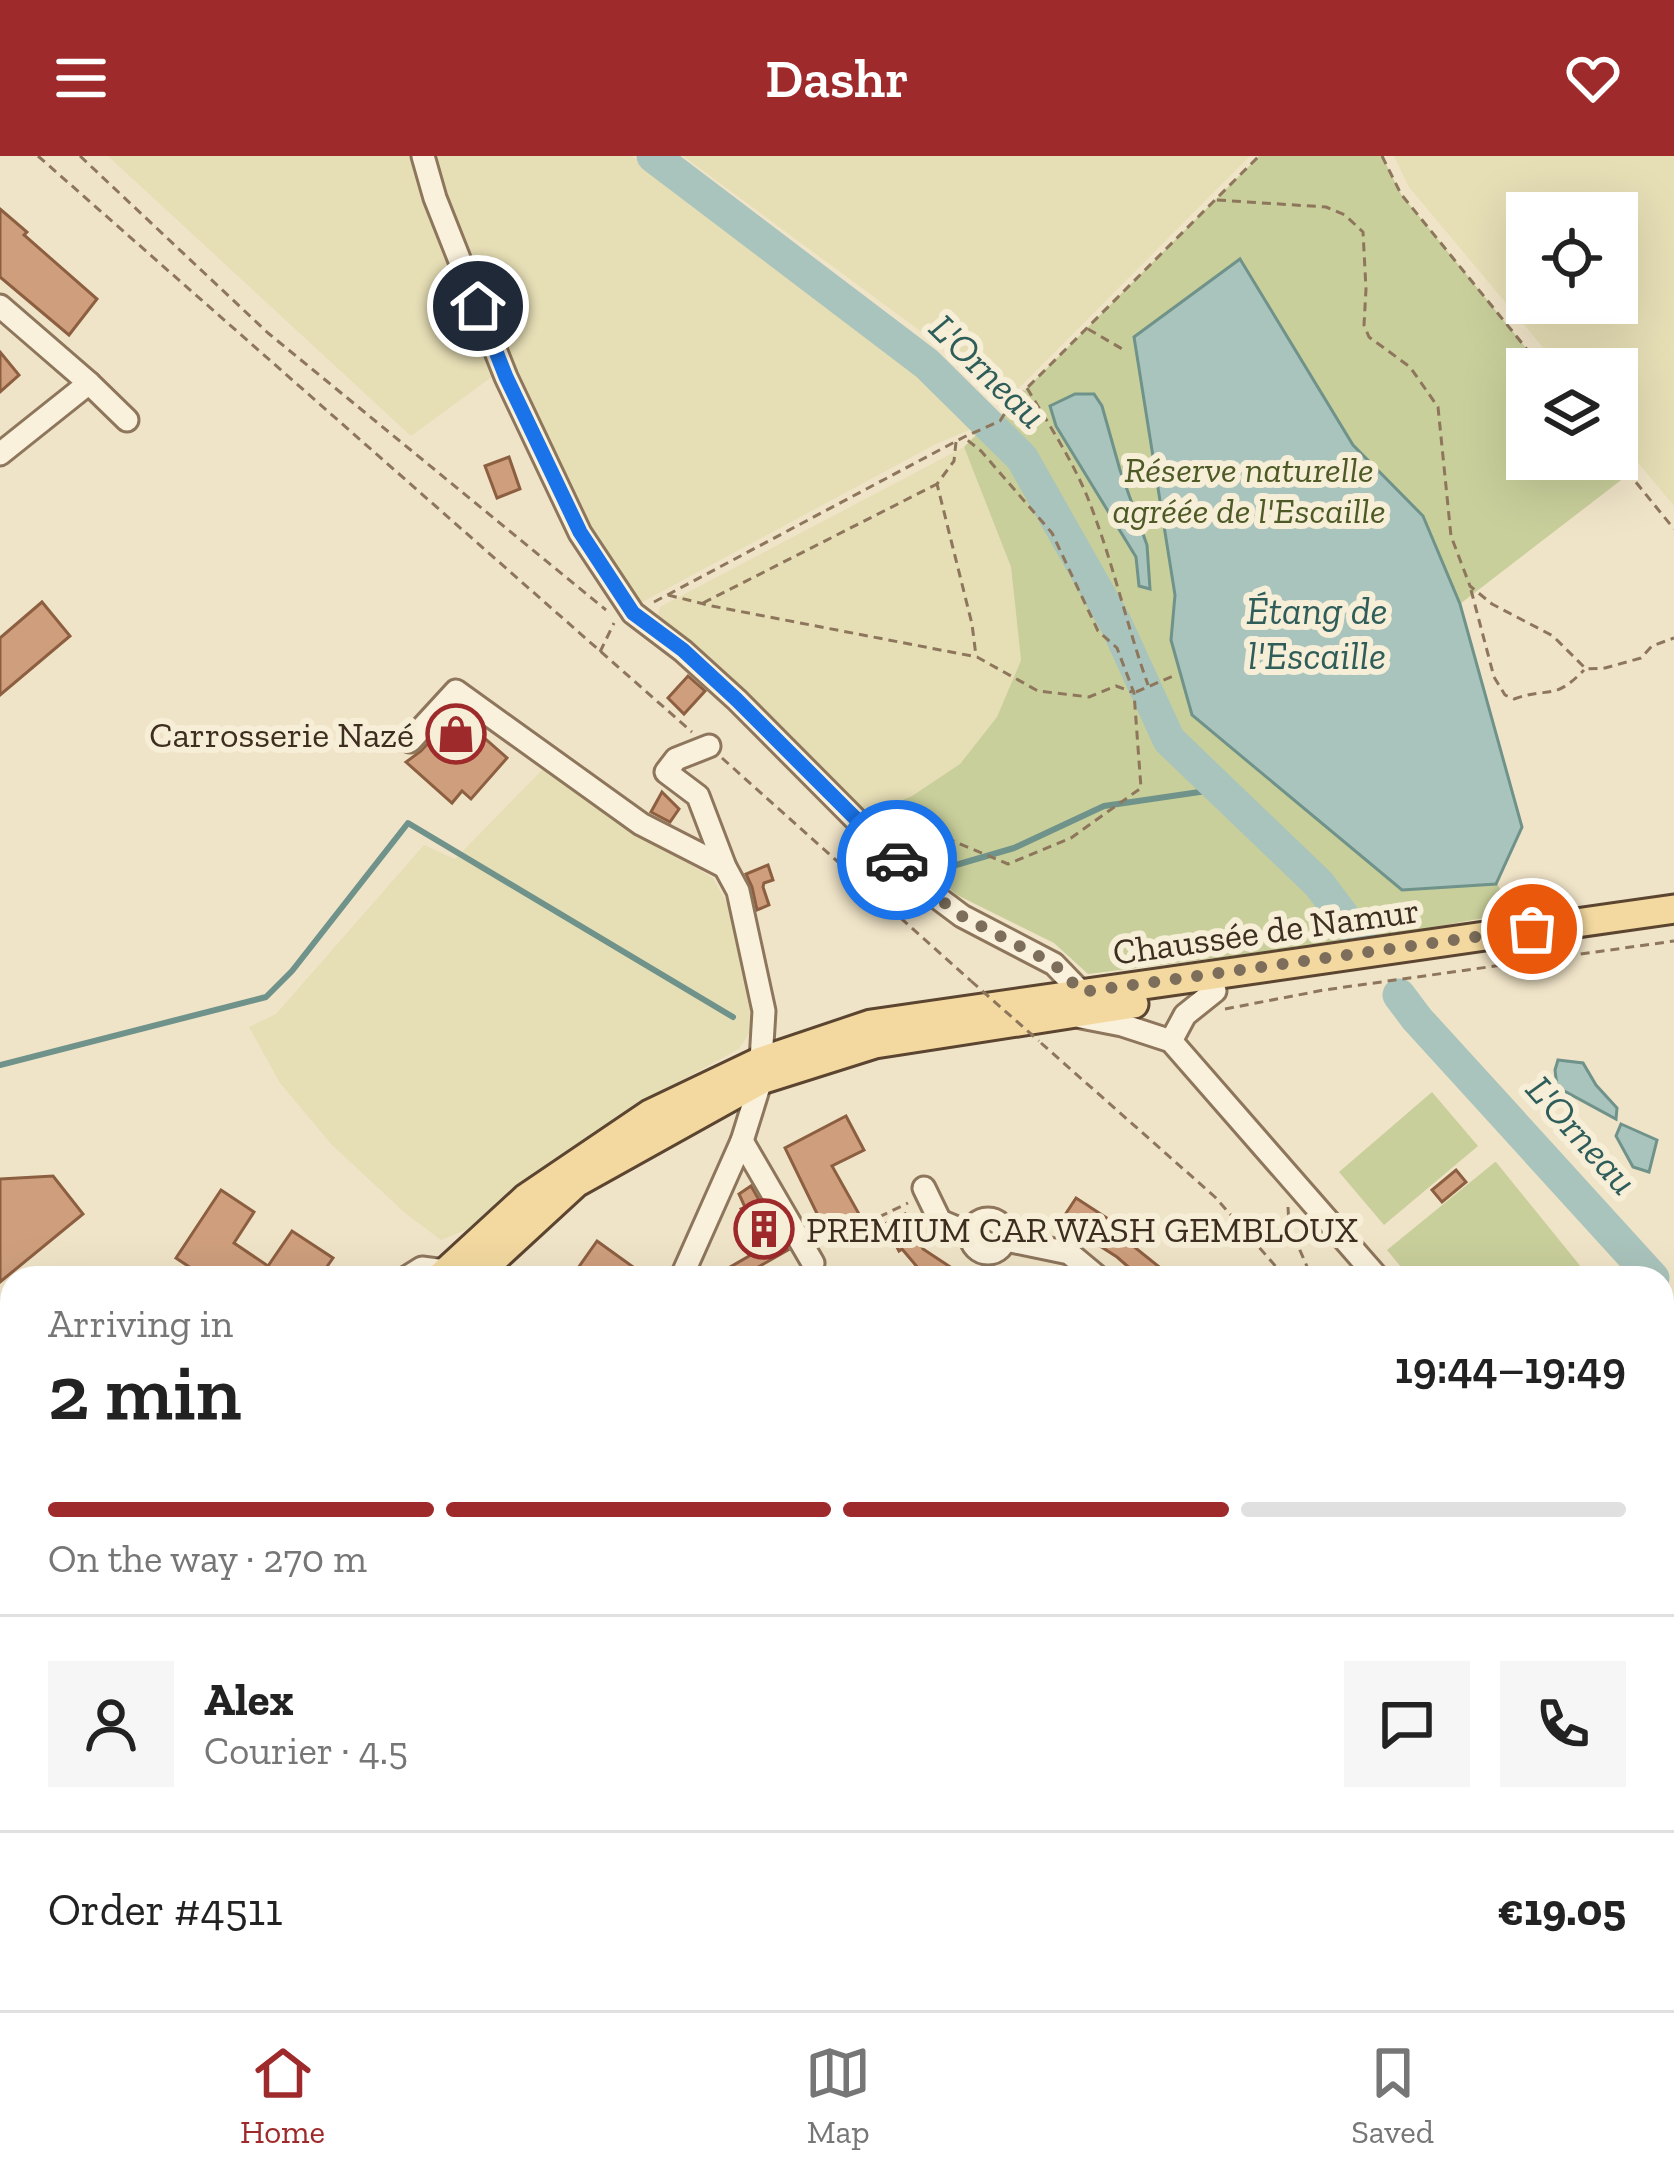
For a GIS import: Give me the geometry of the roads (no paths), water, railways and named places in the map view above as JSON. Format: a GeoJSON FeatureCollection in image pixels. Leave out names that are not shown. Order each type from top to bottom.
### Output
{"type":"FeatureCollection","features":[{"type":"Feature","properties":{"kind":"main road","name":"Chaussée de Namur"},"geometry":{"type":"LineString","coordinates":[[451,1266],[526,1198],[650,1114],[871,1024],[1215,991],[1419,946],[1674,908]]}},
{"type":"Feature","properties":{"kind":"main road","name":"Chaussée de Namur"},"geometry":{"type":"LineString","coordinates":[[1076,1003],[1327,968],[1446,959],[1674,926]]}},
{"type":"Feature","properties":{"kind":"main road","name":"Chaussée de Namur"},"geometry":{"type":"LineString","coordinates":[[486,1266],[577,1183],[718,1102],[761,1071]]}},
{"type":"Feature","properties":{"kind":"street"},"geometry":{"type":"LineString","coordinates":[[422,156],[506,377],[580,532],[633,613],[683,650],[737,700],[922,886],[962,916],[1054,964],[1076,1003],[1171,1041],[1367,1266]]}},
{"type":"Feature","properties":{"kind":"street"},"geometry":{"type":"LineString","coordinates":[[0,306],[127,420]]}},
{"type":"Feature","properties":{"kind":"street"},"geometry":{"type":"LineString","coordinates":[[0,454],[89,383]]}},
{"type":"Feature","properties":{"kind":"street"},"geometry":{"type":"LineString","coordinates":[[410,741],[456,691],[640,824],[725,867]]}},
{"type":"Feature","properties":{"kind":"street"},"geometry":{"type":"LineString","coordinates":[[687,1266],[742,1141],[761,1071],[764,1011],[737,891],[698,796],[667,772],[676,759],[709,746]]}},
{"type":"Feature","properties":{"kind":"street"},"geometry":{"type":"LineString","coordinates":[[1171,1041],[1185,1015],[1215,991]]}},
{"type":"Feature","properties":{"kind":"street"},"geometry":{"type":"LineString","coordinates":[[742,1141],[810,1257]]}},
{"type":"Feature","properties":{"kind":"street"},"geometry":{"type":"LineString","coordinates":[[925,1191],[940,1221],[970,1234],[977,1251],[994,1254],[1006,1240]]}},
{"type":"Feature","properties":{"kind":"street"},"geometry":{"type":"LineString","coordinates":[[970,1234],[993,1212],[1006,1240]]}},
{"type":"Feature","properties":{"kind":"street"},"geometry":{"type":"LineString","coordinates":[[1006,1240],[1069,1253],[1085,1266]]}},
{"type":"Feature","properties":{"kind":"water","name":"Étang de l'Escaille"},"geometry":{"type":"Polygon","coordinates":[[[1240,259],[1353,445],[1423,516],[1460,604],[1522,827],[1496,884],[1402,890],[1192,715],[1171,640],[1175,595],[1134,337],[1240,259]]]}},
{"type":"Feature","properties":{"kind":"water"},"geometry":{"type":"Polygon","coordinates":[[[1075,394],[1094,394],[1102,406],[1147,545],[1150,589],[1139,586],[1136,557],[1056,426],[1050,406],[1075,394]]]}},
{"type":"Feature","properties":{"kind":"water"},"geometry":{"type":"Polygon","coordinates":[[[1558,1060],[1583,1063],[1617,1108],[1616,1119],[1557,1087],[1558,1060]]]}},
{"type":"Feature","properties":{"kind":"water"},"geometry":{"type":"Polygon","coordinates":[[[1621,1124],[1657,1140],[1649,1172],[1633,1167],[1616,1136],[1621,1124]]]}},
{"type":"Feature","properties":{"kind":"waterway","name":"L'Orneau"},"geometry":{"type":"LineString","coordinates":[[653,156],[927,364],[1022,458],[1116,624],[1169,740],[1319,884],[1361,940]]}},
{"type":"Feature","properties":{"kind":"waterway"},"geometry":{"type":"LineString","coordinates":[[949,867],[1014,848],[1104,806],[1220,789]]}},
{"type":"Feature","properties":{"kind":"waterway"},"geometry":{"type":"LineString","coordinates":[[0,1065],[266,997],[292,971],[408,823],[733,1017]]}},
{"type":"Feature","properties":{"kind":"waterway","name":"L'Orneau"},"geometry":{"type":"LineString","coordinates":[[1399,995],[1642,1266]]}},
{"type":"Feature","properties":{"kind":"place","name":"Carrosserie Nazé"},"geometry":{"type":"Point","coordinates":[456,734]}},
{"type":"Feature","properties":{"kind":"place","name":"PREMIUM CAR WASH GEMBLOUX"},"geometry":{"type":"Point","coordinates":[764,1229]}},
{"type":"Feature","properties":{"kind":"park label","name":"Réserve naturelle agréée de l'Escaille"},"geometry":{"type":"Point","coordinates":[1249,490]}}]}
